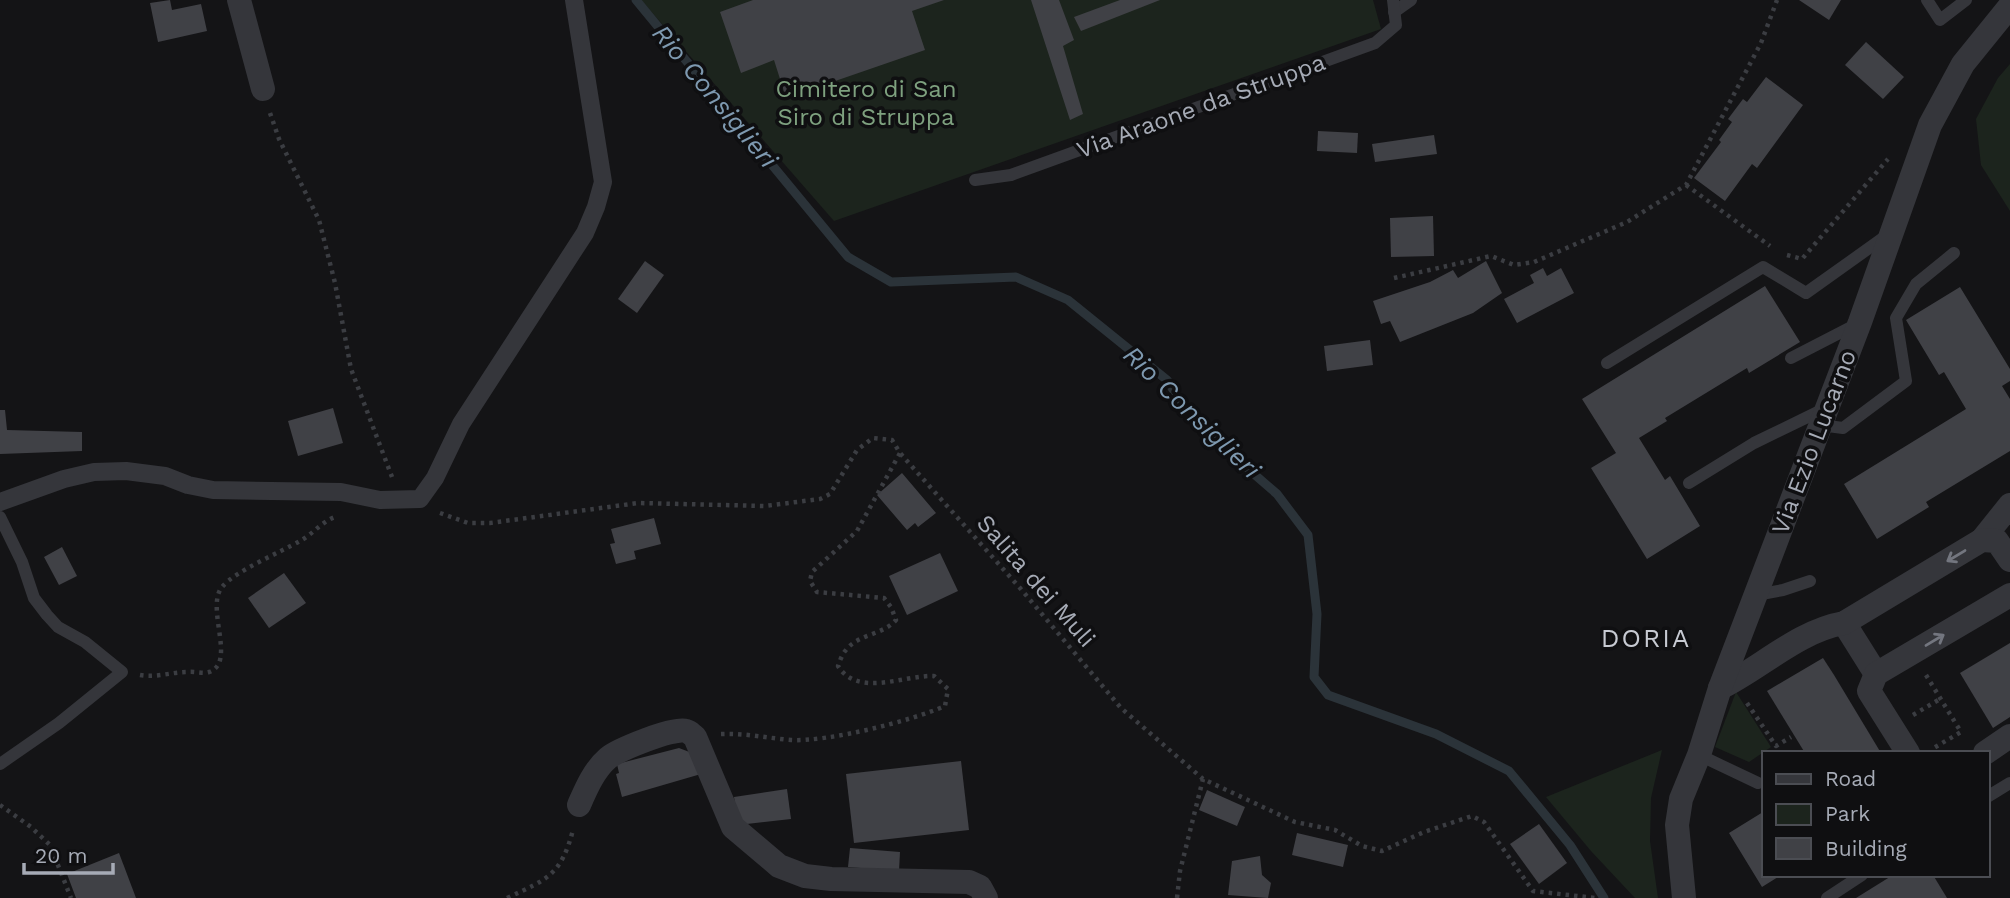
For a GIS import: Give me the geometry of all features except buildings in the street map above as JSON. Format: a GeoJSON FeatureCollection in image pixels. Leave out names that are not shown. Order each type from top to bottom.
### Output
{"type":"FeatureCollection","features":[{"type":"Feature","properties":{"kind":"street"},"geometry":{"type":"LineString","coordinates":[[239,0],[263,89]]}},
{"type":"Feature","properties":{"kind":"street"},"geometry":{"type":"LineString","coordinates":[[0,502],[64,479],[94,472],[126,471],[165,476],[188,485],[213,490],[341,492],[380,500],[420,499],[435,478],[461,424],[585,233],[596,207],[603,182],[574,0]]}},
{"type":"Feature","properties":{"kind":"street","name":"Via Ezio Lucarno"},"geometry":{"type":"LineString","coordinates":[[1684,898],[1677,825],[1681,799],[1699,755],[1720,688],[1860,322],[1930,125],[1963,64],[2010,6]]}},
{"type":"Feature","properties":{"kind":"street"},"geometry":{"type":"LineString","coordinates":[[1720,688],[1810,634],[1829,625],[1844,623],[1982,540],[2010,505]]}},
{"type":"Feature","properties":{"kind":"street"},"geometry":{"type":"LineString","coordinates":[[1982,540],[1997,541],[2010,560]]}},
{"type":"Feature","properties":{"kind":"street"},"geometry":{"type":"LineString","coordinates":[[1916,746],[1869,691],[1876,674],[2010,595]]}},
{"type":"Feature","properties":{"kind":"street"},"geometry":{"type":"LineString","coordinates":[[1844,623],[1876,674]]}},
{"type":"Feature","properties":{"kind":"street"},"geometry":{"type":"LineString","coordinates":[[579,806],[587,786],[608,758],[671,732],[685,730],[695,737],[733,827],[779,866],[805,876],[831,880],[969,882],[980,887],[986,898]]}},
{"type":"Feature","properties":{"kind":"street"},"geometry":{"type":"LineString","coordinates":[[1988,751],[2010,736]]}},
{"type":"Feature","properties":{"kind":"lane"},"geometry":{"type":"LineString","coordinates":[[1394,6],[1411,0]]}},
{"type":"Feature","properties":{"kind":"lane"},"geometry":{"type":"LineString","coordinates":[[1927,0],[1940,20],[1966,0]]}},
{"type":"Feature","properties":{"kind":"lane","name":"Via Araone da Struppa"},"geometry":{"type":"LineString","coordinates":[[975,180],[1023,171],[1375,43],[1396,24],[1394,6]]}},
{"type":"Feature","properties":{"kind":"lane"},"geometry":{"type":"LineString","coordinates":[[1607,363],[1763,267],[1806,293],[1892,232]]}},
{"type":"Feature","properties":{"kind":"lane"},"geometry":{"type":"LineString","coordinates":[[1689,483],[1754,443],[1824,416],[1843,428],[1906,381],[1896,318],[1916,284],[1954,253]]}},
{"type":"Feature","properties":{"kind":"lane"},"geometry":{"type":"LineString","coordinates":[[1791,358],[1860,322]]}},
{"type":"Feature","properties":{"kind":"lane"},"geometry":{"type":"LineString","coordinates":[[0,517],[22,562],[34,598],[47,615],[58,627],[85,642],[122,672],[60,723],[0,764]]}},
{"type":"Feature","properties":{"kind":"lane"},"geometry":{"type":"LineString","coordinates":[[1756,595],[1810,581]]}},
{"type":"Feature","properties":{"kind":"lane"},"geometry":{"type":"LineString","coordinates":[[1699,755],[1758,783]]}},
{"type":"Feature","properties":{"kind":"lane"},"geometry":{"type":"LineString","coordinates":[[1989,796],[2010,783]]}},
{"type":"Feature","properties":{"kind":"lane"},"geometry":{"type":"LineString","coordinates":[[1827,898],[1859,877]]}},
{"type":"Feature","properties":{"kind":"path"},"geometry":{"type":"LineString","coordinates":[[1394,278],[1491,256],[1514,265],[1534,262],[1628,222],[1686,185],[1761,43],[1777,0]]}},
{"type":"Feature","properties":{"kind":"path"},"geometry":{"type":"LineString","coordinates":[[263,89],[279,139],[319,220],[335,283],[351,369],[400,498]]}},
{"type":"Feature","properties":{"kind":"path"},"geometry":{"type":"LineString","coordinates":[[1686,185],[1779,253],[1802,259],[1884,162],[1893,155]]}},
{"type":"Feature","properties":{"kind":"path","name":"Salita dei Muli"},"geometry":{"type":"LineString","coordinates":[[420,499],[440,513],[468,523],[490,523],[638,503],[765,506],[820,499],[830,494],[858,450],[873,438],[892,440],[900,453],[1020,588],[1121,708],[1203,779],[1295,822],[1335,830],[1362,845],[1382,852],[1424,832],[1476,817],[1484,822],[1533,891],[1595,898]]}},
{"type":"Feature","properties":{"kind":"path"},"geometry":{"type":"LineString","coordinates":[[695,737],[743,733],[793,740],[837,736],[929,713],[945,706],[948,689],[934,676],[918,675],[871,684],[843,675],[838,666],[846,650],[859,640],[890,627],[896,620],[884,598],[817,592],[810,581],[812,572],[857,531],[900,453]]}},
{"type":"Feature","properties":{"kind":"path"},"geometry":{"type":"LineString","coordinates":[[122,672],[150,677],[187,672],[209,673],[221,657],[215,614],[222,587],[276,552],[302,540],[327,520]]}},
{"type":"Feature","properties":{"kind":"path"},"geometry":{"type":"LineString","coordinates":[[1913,653],[1961,732],[1931,750],[1916,746]]}},
{"type":"Feature","properties":{"kind":"path"},"geometry":{"type":"LineString","coordinates":[[1911,716],[1940,699]]}},
{"type":"Feature","properties":{"kind":"path"},"geometry":{"type":"LineString","coordinates":[[1747,702],[1776,746],[1791,737]]}},
{"type":"Feature","properties":{"kind":"path"},"geometry":{"type":"LineString","coordinates":[[1177,898],[1180,871],[1203,779]]}},
{"type":"Feature","properties":{"kind":"path"},"geometry":{"type":"LineString","coordinates":[[0,805],[50,845],[71,898]]}},
{"type":"Feature","properties":{"kind":"path"},"geometry":{"type":"LineString","coordinates":[[508,898],[542,882],[558,867],[566,854],[579,806]]}},
{"type":"Feature","properties":{"kind":"green space","name":"Cimitero di San Siro di Struppa"},"geometry":{"type":"Polygon","coordinates":[[[641,0],[1373,0],[1381,29],[834,221],[641,0]]]}},
{"type":"Feature","properties":{"kind":"green space"},"geometry":{"type":"Polygon","coordinates":[[[2010,64],[2010,211],[1981,165],[1976,119],[1998,78],[2010,64]]]}},
{"type":"Feature","properties":{"kind":"green space"},"geometry":{"type":"Polygon","coordinates":[[[1736,692],[1771,747],[1749,762],[1715,747],[1736,692]]]}},
{"type":"Feature","properties":{"kind":"green space"},"geometry":{"type":"Polygon","coordinates":[[[1662,750],[1651,798],[1650,841],[1658,898],[1635,898],[1546,797],[1662,750]]]}},
{"type":"Feature","properties":{"kind":"waterway","name":"Rio Consiglieri"},"geometry":{"type":"LineString","coordinates":[[636,0],[848,257],[891,282],[1016,277],[1068,300],[1167,380],[1194,422],[1277,494],[1308,535],[1317,614],[1314,677],[1328,695],[1436,734],[1509,771],[1570,845],[1604,898]]}},
{"type":"Feature","properties":{"kind":"district","name":"DORIA"},"geometry":{"type":"Point","coordinates":[1646,638]}}]}
